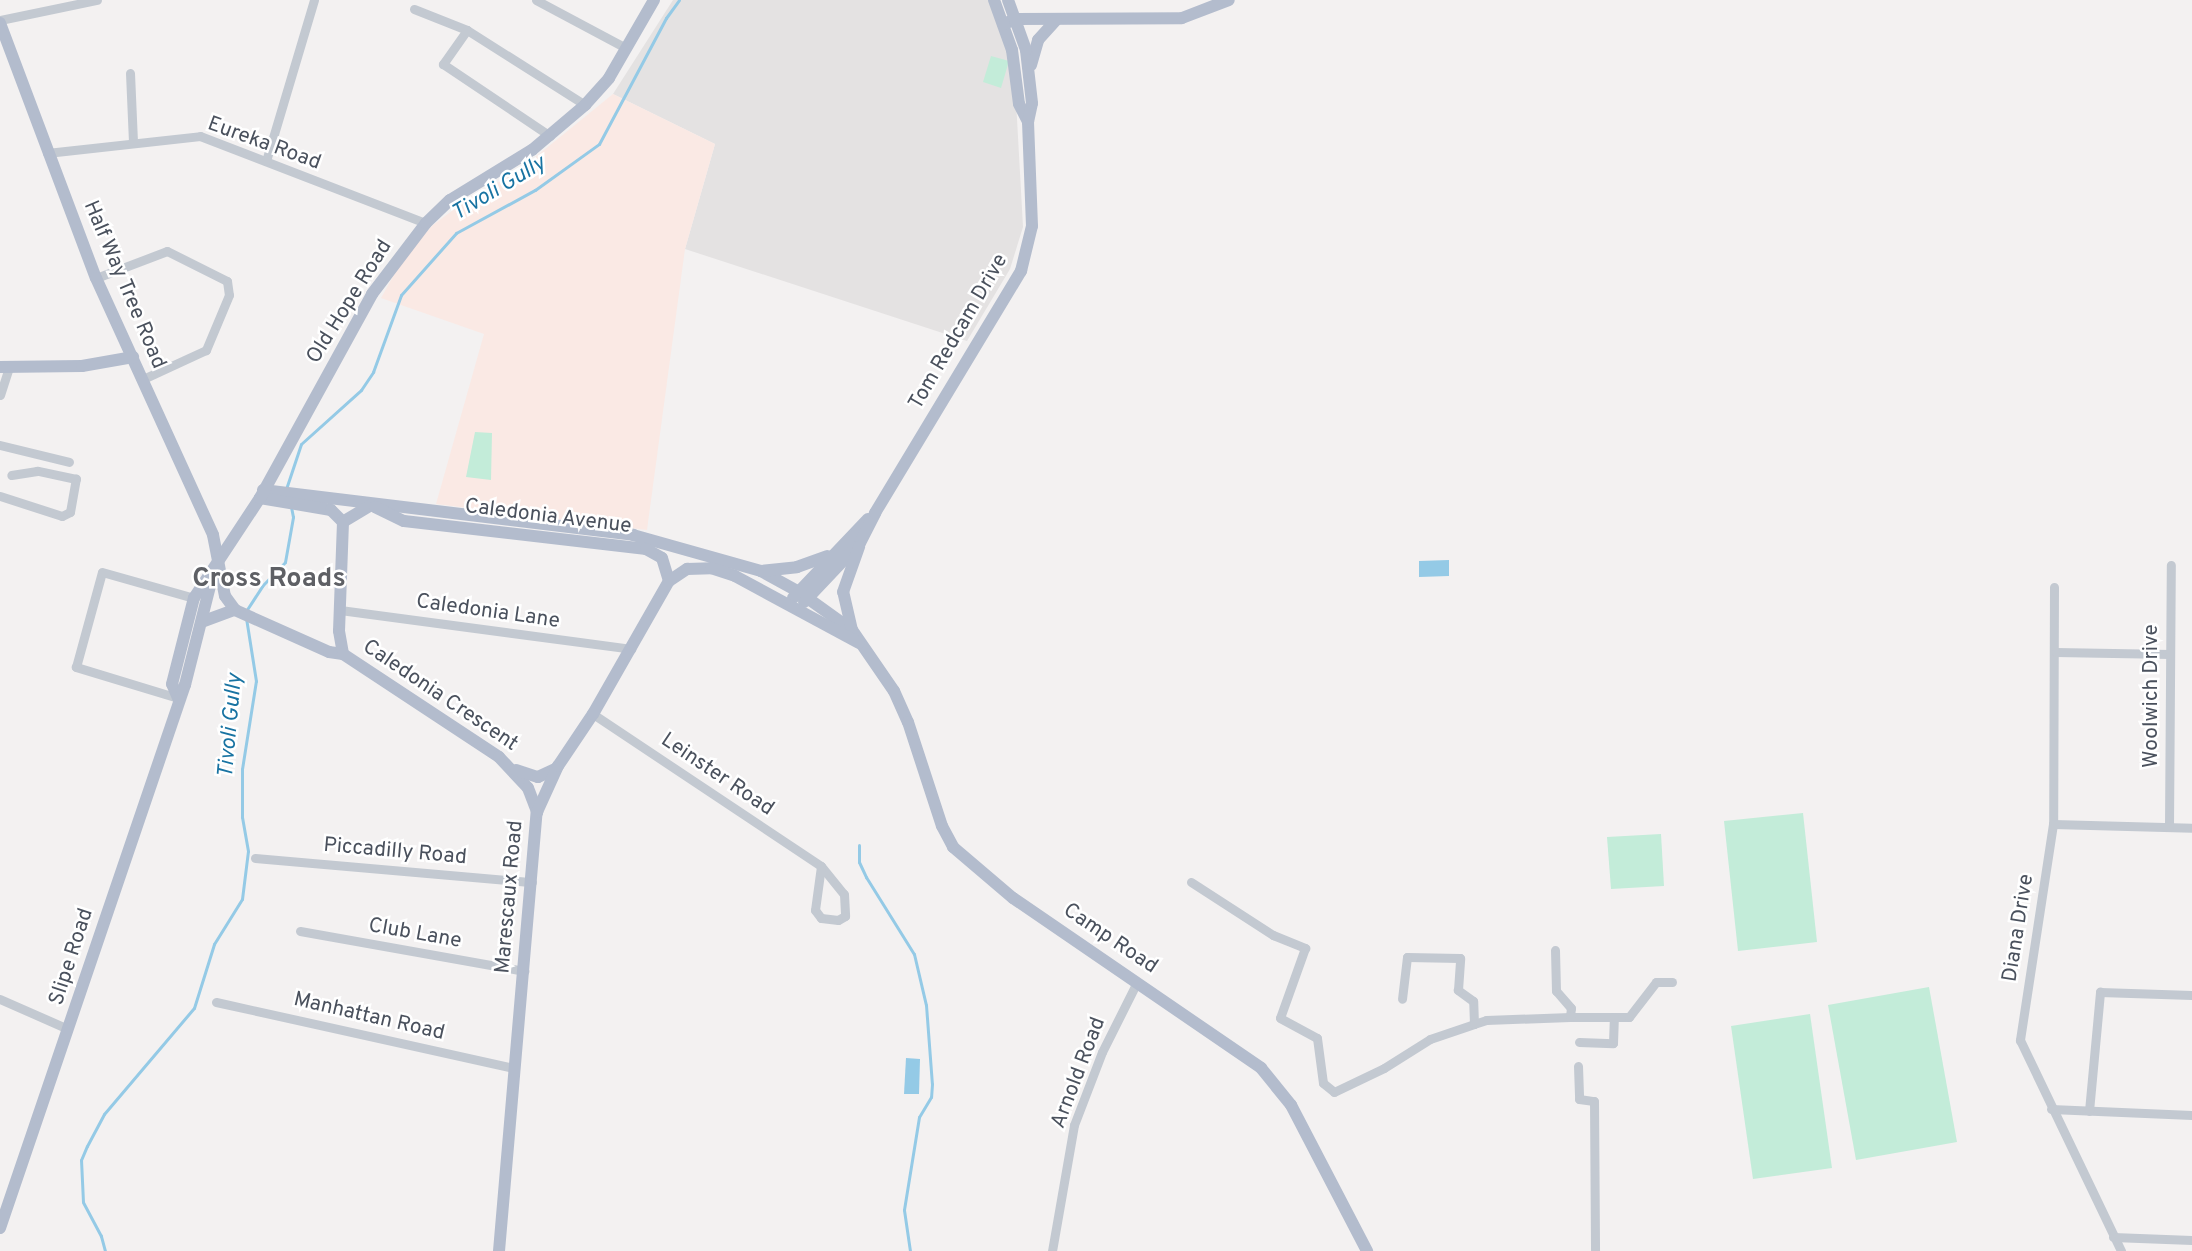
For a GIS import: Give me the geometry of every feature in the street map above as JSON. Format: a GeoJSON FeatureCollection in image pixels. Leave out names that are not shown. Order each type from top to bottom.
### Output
{"type":"FeatureCollection","features":[{"type":"Feature","properties":{"kind":"main road","name":"Old Hope Road"},"geometry":{"type":"LineString","coordinates":[[216,560],[262,494],[372,294],[426,224],[450,200],[550,136],[585,105],[609,78],[654,0]]}},
{"type":"Feature","properties":{"kind":"main road","name":"Tom Redcam Drive"},"geometry":{"type":"LineString","coordinates":[[994,0],[1014,61],[1019,104],[1028,122]]}},
{"type":"Feature","properties":{"kind":"main road","name":"Tom Redcam Drive"},"geometry":{"type":"LineString","coordinates":[[803,595],[860,543],[874,513],[1021,271],[1032,226],[1028,122],[1032,103],[1030,75],[1017,20],[1008,0]]}},
{"type":"Feature","properties":{"kind":"main road"},"geometry":{"type":"LineString","coordinates":[[1003,24],[1017,20],[1182,18],[1229,0]]}},
{"type":"Feature","properties":{"kind":"main road"},"geometry":{"type":"LineString","coordinates":[[1030,75],[1038,40],[1056,20]]}},
{"type":"Feature","properties":{"kind":"main road","name":"Half Way Tree Road"},"geometry":{"type":"LineString","coordinates":[[0,21],[5,52],[96,278],[209,524],[216,560]]}},
{"type":"Feature","properties":{"kind":"main road"},"geometry":{"type":"LineString","coordinates":[[5,367],[82,366],[133,357]]}},
{"type":"Feature","properties":{"kind":"main road"},"geometry":{"type":"LineString","coordinates":[[262,494],[335,511],[343,522],[372,505]]}},
{"type":"Feature","properties":{"kind":"main road","name":"Caledonia Avenue"},"geometry":{"type":"LineString","coordinates":[[288,500],[372,505],[633,535],[761,571],[803,595]]}},
{"type":"Feature","properties":{"kind":"main road","name":"Caledonia Avenue"},"geometry":{"type":"LineString","coordinates":[[372,505],[387,516],[404,521],[646,549],[662,558],[669,581]]}},
{"type":"Feature","properties":{"kind":"main road","name":"Tom Redcam Drive"},"geometry":{"type":"LineString","coordinates":[[794,607],[832,554],[874,513]]}},
{"type":"Feature","properties":{"kind":"main road","name":"Caledonia Crescent"},"geometry":{"type":"LineString","coordinates":[[343,522],[340,610],[343,654]]}},
{"type":"Feature","properties":{"kind":"main road"},"geometry":{"type":"LineString","coordinates":[[852,630],[843,592],[860,543]]}},
{"type":"Feature","properties":{"kind":"main road"},"geometry":{"type":"LineString","coordinates":[[761,571],[812,563],[832,554]]}},
{"type":"Feature","properties":{"kind":"main road"},"geometry":{"type":"LineString","coordinates":[[204,621],[242,613],[222,589],[216,560]]}},
{"type":"Feature","properties":{"kind":"main road","name":"Slipe Road"},"geometry":{"type":"LineString","coordinates":[[178,698],[172,684],[194,598],[216,560]]}},
{"type":"Feature","properties":{"kind":"main road","name":"Slipe Road"},"geometry":{"type":"LineString","coordinates":[[0,1227],[204,621],[216,560]]}},
{"type":"Feature","properties":{"kind":"main road"},"geometry":{"type":"LineString","coordinates":[[669,581],[687,568],[711,568],[794,607]]}},
{"type":"Feature","properties":{"kind":"main road","name":"Marescaux Road"},"geometry":{"type":"LineString","coordinates":[[499,1251],[513,1068],[524,971],[537,812],[558,766],[593,714],[669,581]]}},
{"type":"Feature","properties":{"kind":"main road","name":"Camp Road"},"geometry":{"type":"LineString","coordinates":[[803,595],[852,630],[894,691],[908,722],[942,826],[953,847],[1013,898],[1261,1068],[1291,1105],[1367,1251]]}},
{"type":"Feature","properties":{"kind":"main road","name":"Camp Road"},"geometry":{"type":"LineString","coordinates":[[794,607],[859,643]]}},
{"type":"Feature","properties":{"kind":"main road","name":"Caledonia Crescent"},"geometry":{"type":"LineString","coordinates":[[242,613],[329,652],[343,654],[514,770],[538,777],[558,766]]}},
{"type":"Feature","properties":{"kind":"main road","name":"Caledonia Crescent"},"geometry":{"type":"LineString","coordinates":[[514,770],[528,788],[537,812]]}},
{"type":"Feature","properties":{"kind":"street"},"geometry":{"type":"LineString","coordinates":[[0,21],[97,0]]}},
{"type":"Feature","properties":{"kind":"street"},"geometry":{"type":"LineString","coordinates":[[266,161],[314,0]]}},
{"type":"Feature","properties":{"kind":"street"},"geometry":{"type":"LineString","coordinates":[[536,0],[626,48]]}},
{"type":"Feature","properties":{"kind":"street"},"geometry":{"type":"LineString","coordinates":[[414,9],[467,30],[585,105]]}},
{"type":"Feature","properties":{"kind":"street"},"geometry":{"type":"LineString","coordinates":[[467,30],[443,64],[550,136]]}},
{"type":"Feature","properties":{"kind":"street"},"geometry":{"type":"LineString","coordinates":[[130,73],[133,143]]}},
{"type":"Feature","properties":{"kind":"street","name":"Eureka Road"},"geometry":{"type":"LineString","coordinates":[[47,153],[200,136],[426,224]]}},
{"type":"Feature","properties":{"kind":"street"},"geometry":{"type":"LineString","coordinates":[[96,278],[166,251],[227,280],[229,295],[206,350],[143,379]]}},
{"type":"Feature","properties":{"kind":"street"},"geometry":{"type":"LineString","coordinates":[[0,394],[5,367]]}},
{"type":"Feature","properties":{"kind":"street"},"geometry":{"type":"LineString","coordinates":[[0,445],[69,462]]}},
{"type":"Feature","properties":{"kind":"street"},"geometry":{"type":"LineString","coordinates":[[0,496],[62,516],[69,512],[76,479],[37,471],[11,475]]}},
{"type":"Feature","properties":{"kind":"street","name":"Woolwich Drive"},"geometry":{"type":"LineString","coordinates":[[2169,827],[2171,565]]}},
{"type":"Feature","properties":{"kind":"street"},"geometry":{"type":"LineString","coordinates":[[178,698],[76,667],[102,572],[194,598]]}},
{"type":"Feature","properties":{"kind":"street","name":"Diana Drive"},"geometry":{"type":"LineString","coordinates":[[2054,587],[2056,652],[2053,824],[2020,1040],[2051,1109],[2121,1251]]}},
{"type":"Feature","properties":{"kind":"street","name":"Caledonia Lane"},"geometry":{"type":"LineString","coordinates":[[340,610],[631,649]]}},
{"type":"Feature","properties":{"kind":"street"},"geometry":{"type":"LineString","coordinates":[[2056,652],[2170,654]]}},
{"type":"Feature","properties":{"kind":"street","name":"Leinster Road"},"geometry":{"type":"LineString","coordinates":[[593,714],[821,866],[844,894],[845,916],[838,920],[821,918],[815,909],[821,866]]}},
{"type":"Feature","properties":{"kind":"street"},"geometry":{"type":"LineString","coordinates":[[2053,824],[2192,828]]}},
{"type":"Feature","properties":{"kind":"street","name":"Piccadilly Road"},"geometry":{"type":"LineString","coordinates":[[255,858],[531,882]]}},
{"type":"Feature","properties":{"kind":"street"},"geometry":{"type":"LineString","coordinates":[[1191,882],[1273,935],[1305,948],[1280,1018],[1317,1038],[1323,1083],[1334,1092],[1384,1068],[1430,1039],[1486,1020],[1629,1017],[1656,982],[1672,982]]}},
{"type":"Feature","properties":{"kind":"street","name":"Club Lane"},"geometry":{"type":"LineString","coordinates":[[300,931],[524,971]]}},
{"type":"Feature","properties":{"kind":"street"},"geometry":{"type":"LineString","coordinates":[[1555,950],[1556,991],[1571,1008],[1570,1017]]}},
{"type":"Feature","properties":{"kind":"street"},"geometry":{"type":"LineString","coordinates":[[1402,999],[1407,957],[1460,958],[1458,990],[1473,1000],[1474,1024]]}},
{"type":"Feature","properties":{"kind":"street","name":"Arnold Road"},"geometry":{"type":"LineString","coordinates":[[1052,1251],[1074,1125],[1102,1052],[1137,982]]}},
{"type":"Feature","properties":{"kind":"street"},"geometry":{"type":"LineString","coordinates":[[2090,1111],[2100,992],[2192,995]]}},
{"type":"Feature","properties":{"kind":"street"},"geometry":{"type":"LineString","coordinates":[[0,999],[68,1029]]}},
{"type":"Feature","properties":{"kind":"street","name":"Manhattan Road"},"geometry":{"type":"LineString","coordinates":[[216,1002],[513,1068]]}},
{"type":"Feature","properties":{"kind":"street"},"geometry":{"type":"LineString","coordinates":[[1579,1042],[1613,1043],[1614,1017]]}},
{"type":"Feature","properties":{"kind":"street"},"geometry":{"type":"LineString","coordinates":[[1578,1066],[1579,1099],[1594,1101],[1595,1251]]}},
{"type":"Feature","properties":{"kind":"street"},"geometry":{"type":"LineString","coordinates":[[2051,1109],[2192,1115]]}},
{"type":"Feature","properties":{"kind":"street"},"geometry":{"type":"LineString","coordinates":[[2113,1237],[2192,1240]]}},
{"type":"Feature","properties":{"kind":"shaded area"},"geometry":{"type":"Polygon","coordinates":[[[673,0],[990,0],[1014,65],[1023,227],[1010,269],[967,341],[685,249],[715,144],[613,94],[673,0]]]}},
{"type":"Feature","properties":{"kind":"shaded area"},"geometry":{"type":"Polygon","coordinates":[[[613,94],[715,144],[685,249],[647,530],[436,504],[484,334],[381,298],[405,255],[433,225],[468,199],[517,172],[613,94]]]}},
{"type":"Feature","properties":{"kind":"green space"},"geometry":{"type":"Polygon","coordinates":[[[991,56],[1009,61],[1001,88],[983,82],[991,56]]]}},
{"type":"Feature","properties":{"kind":"green space"},"geometry":{"type":"Polygon","coordinates":[[[475,432],[492,433],[491,480],[466,477],[475,432]]]}},
{"type":"Feature","properties":{"kind":"green space"},"geometry":{"type":"Polygon","coordinates":[[[1803,813],[1817,942],[1738,951],[1724,821],[1803,813]]]}},
{"type":"Feature","properties":{"kind":"green space"},"geometry":{"type":"Polygon","coordinates":[[[1661,834],[1664,886],[1611,889],[1607,837],[1661,834]]]}},
{"type":"Feature","properties":{"kind":"green space"},"geometry":{"type":"Polygon","coordinates":[[[1929,987],[1957,1142],[1856,1160],[1828,1005],[1929,987]]]}},
{"type":"Feature","properties":{"kind":"green space"},"geometry":{"type":"Polygon","coordinates":[[[1810,1014],[1832,1168],[1753,1179],[1731,1026],[1810,1014]]]}},
{"type":"Feature","properties":{"kind":"water"},"geometry":{"type":"Polygon","coordinates":[[[1449,560],[1449,576],[1419,577],[1419,561],[1449,560]]]}},
{"type":"Feature","properties":{"kind":"water"},"geometry":{"type":"Polygon","coordinates":[[[906,1058],[920,1059],[919,1094],[904,1094],[906,1058]]]}},
{"type":"Feature","properties":{"kind":"waterway","name":"Tivoli Gully"},"geometry":{"type":"LineString","coordinates":[[286,489],[301,444],[361,390],[373,372],[401,295],[456,233],[535,190],[599,144],[666,18],[679,0]]}},
{"type":"Feature","properties":{"kind":"waterway","name":"Tivoli Gully"},"geometry":{"type":"LineString","coordinates":[[246,611],[262,586],[285,562],[293,517],[291,507]]}},
{"type":"Feature","properties":{"kind":"waterway","name":"Tivoli Gully"},"geometry":{"type":"LineString","coordinates":[[105,1251],[101,1236],[83,1202],[81,1160],[104,1114],[194,1008],[214,944],[242,899],[248,851],[242,817],[242,769],[256,681],[246,618]]}},
{"type":"Feature","properties":{"kind":"waterway"},"geometry":{"type":"LineString","coordinates":[[859,845],[859,862],[866,877],[914,954],[926,1005],[932,1084],[931,1097],[919,1117],[904,1210],[910,1251]]}},
{"type":"Feature","properties":{"kind":"district","name":"Cross Roads"},"geometry":{"type":"Point","coordinates":[269,580]}}]}
